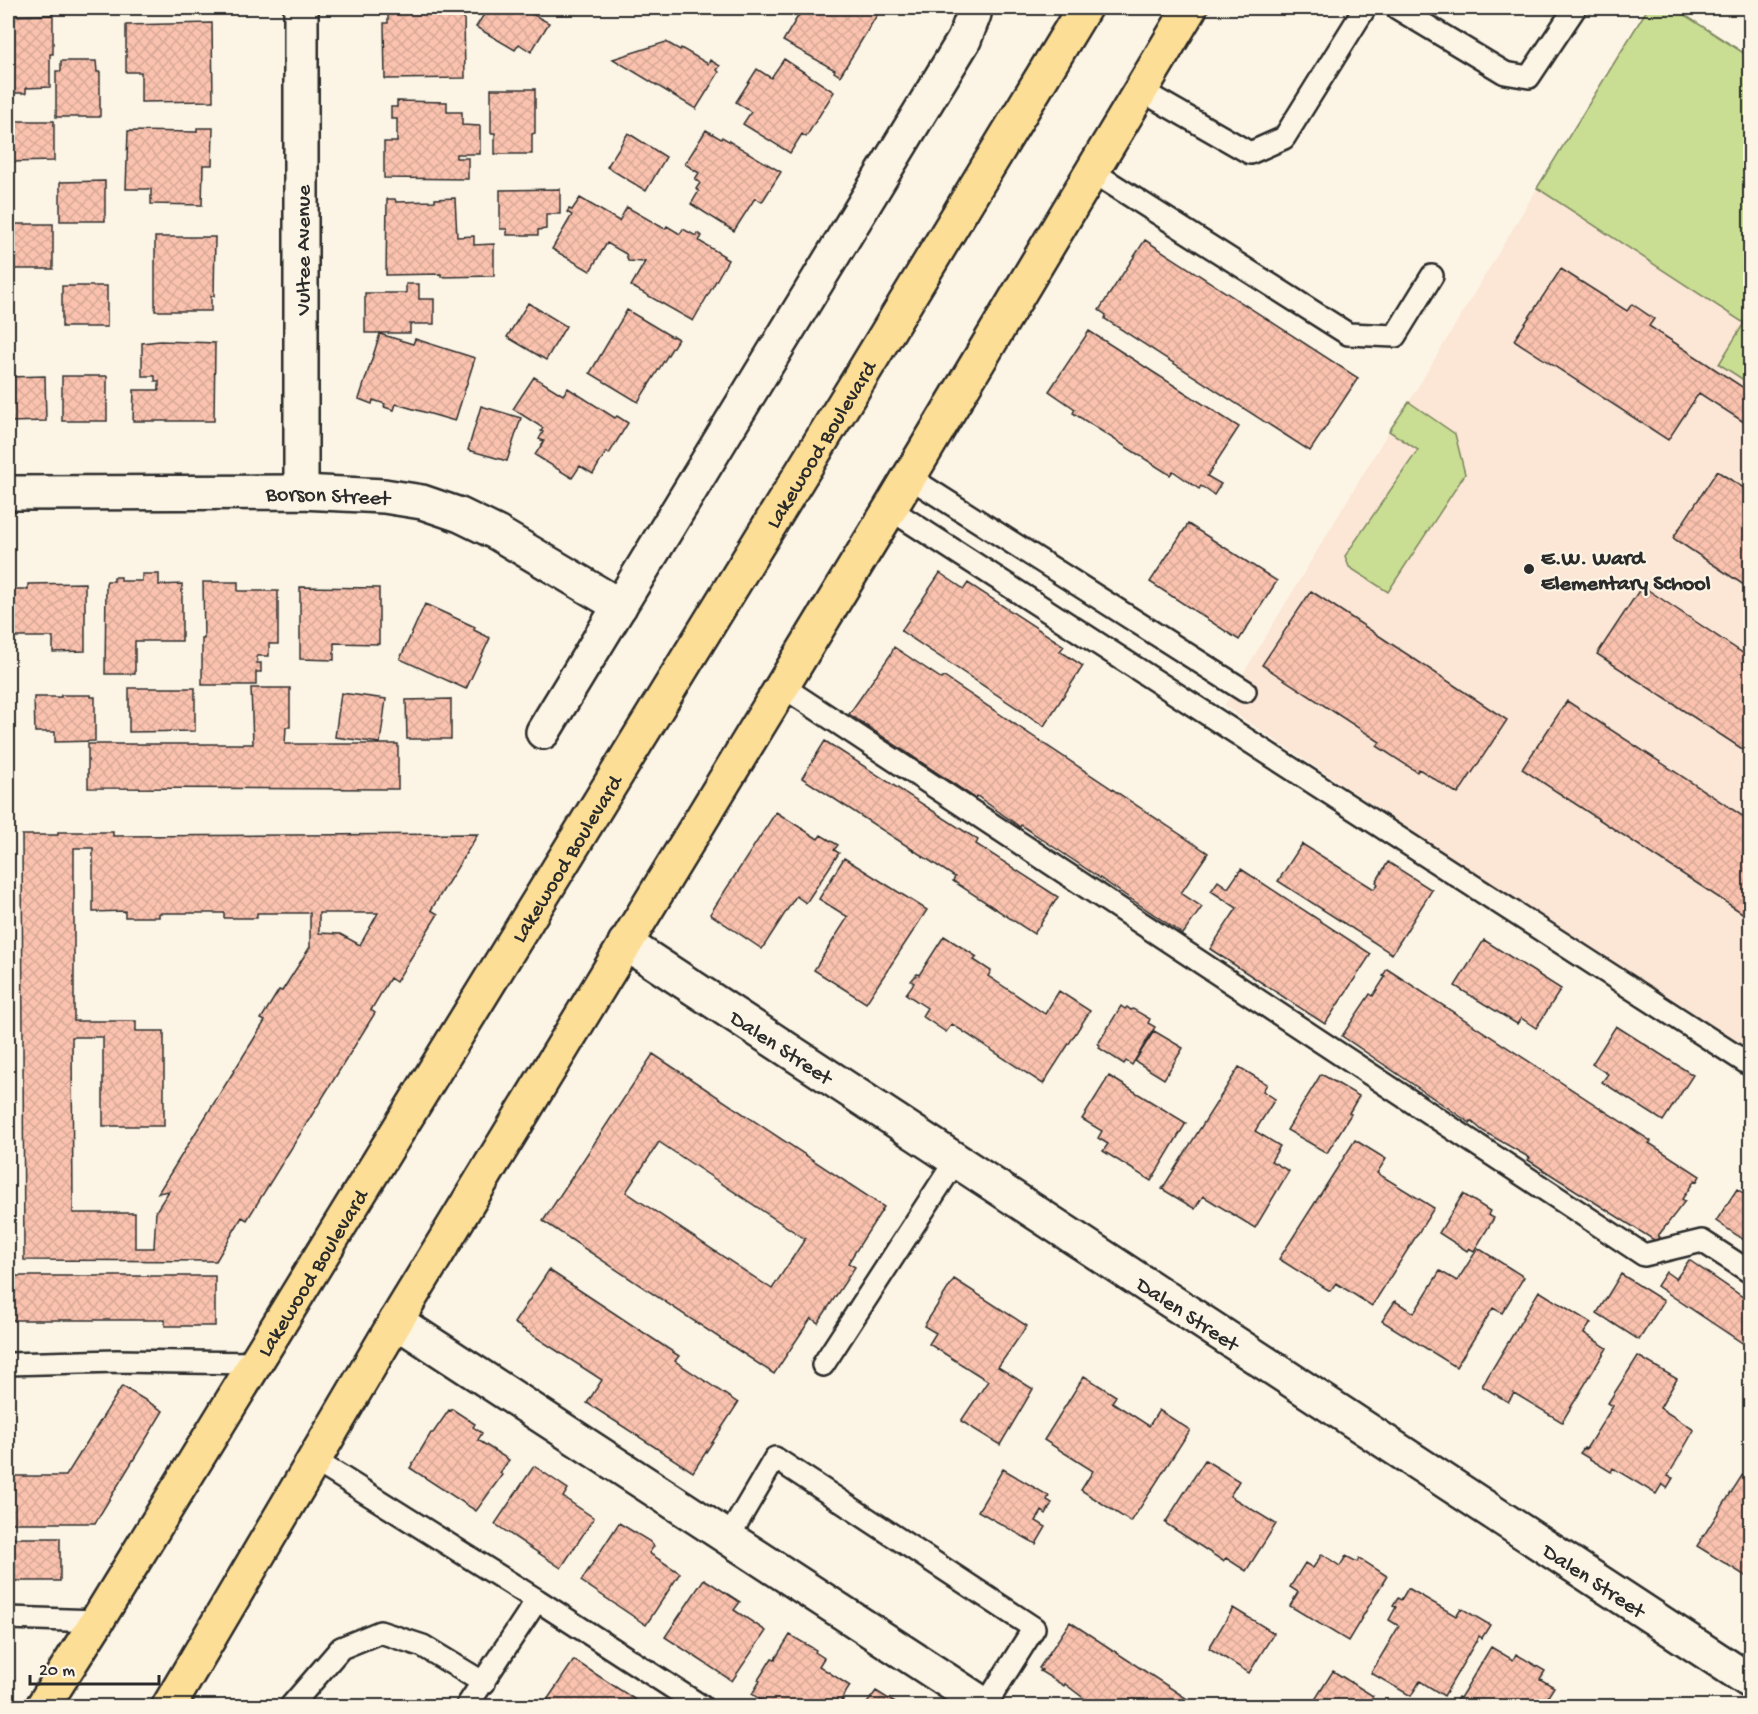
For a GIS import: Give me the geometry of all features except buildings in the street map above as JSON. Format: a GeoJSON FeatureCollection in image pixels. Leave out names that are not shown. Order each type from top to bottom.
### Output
{"type":"FeatureCollection","features":[{"type":"Feature","properties":{"kind":"main road","name":"Lakewood Boulevard"},"geometry":{"type":"LineString","coordinates":[[42,1707],[861,376],[1084,8]]}},
{"type":"Feature","properties":{"kind":"main road"},"geometry":{"type":"LineString","coordinates":[[169,1707],[396,1321],[890,509],[1190,8]]}},
{"type":"Feature","properties":{"kind":"street","name":"Vultee Avenue"},"geometry":{"type":"LineString","coordinates":[[301,8],[302,492]]}},
{"type":"Feature","properties":{"kind":"street"},"geometry":{"type":"LineString","coordinates":[[543,732],[964,40],[975,8]]}},
{"type":"Feature","properties":{"kind":"street","name":"Borson Street"},"geometry":{"type":"LineString","coordinates":[[8,493],[302,492],[422,502],[460,515],[497,533],[620,606]]}},
{"type":"Feature","properties":{"kind":"street","name":"Dalen Street"},"geometry":{"type":"LineString","coordinates":[[625,943],[1750,1681]]}},
{"type":"Feature","properties":{"kind":"street"},"geometry":{"type":"LineString","coordinates":[[396,1321],[986,1706]]}},
{"type":"Feature","properties":{"kind":"lane"},"geometry":{"type":"LineString","coordinates":[[1142,91],[1250,153],[1284,138],[1365,8]]}},
{"type":"Feature","properties":{"kind":"lane"},"geometry":{"type":"LineString","coordinates":[[1397,8],[1505,73],[1529,76],[1575,8]]}},
{"type":"Feature","properties":{"kind":"lane"},"geometry":{"type":"LineString","coordinates":[[1093,171],[1348,334],[1395,336],[1432,276]]}},
{"type":"Feature","properties":{"kind":"lane"},"geometry":{"type":"LineString","coordinates":[[909,477],[1245,691]]}},
{"type":"Feature","properties":{"kind":"lane"},"geometry":{"type":"LineString","coordinates":[[890,509],[1750,1065]]}},
{"type":"Feature","properties":{"kind":"lane"},"geometry":{"type":"LineString","coordinates":[[782,686],[1644,1255],[1702,1241],[1750,1272]]}},
{"type":"Feature","properties":{"kind":"lane"},"geometry":{"type":"LineString","coordinates":[[823,1365],[956,1160]]}},
{"type":"Feature","properties":{"kind":"lane"},"geometry":{"type":"LineString","coordinates":[[8,1364],[117,1361],[254,1364]]}},
{"type":"Feature","properties":{"kind":"lane"},"geometry":{"type":"LineString","coordinates":[[728,1538],[775,1458],[1034,1628],[986,1706]]}},
{"type":"Feature","properties":{"kind":"lane"},"geometry":{"type":"LineString","coordinates":[[314,1460],[537,1600],[701,1707]]}},
{"type":"Feature","properties":{"kind":"lane"},"geometry":{"type":"LineString","coordinates":[[467,1707],[537,1600]]}},
{"type":"Feature","properties":{"kind":"lane"},"geometry":{"type":"LineString","coordinates":[[8,1618],[97,1621]]}},
{"type":"Feature","properties":{"kind":"lane"},"geometry":{"type":"LineString","coordinates":[[291,1707],[341,1648],[380,1632],[423,1646],[484,1683]]}},
{"type":"Feature","properties":{"kind":"shaded area","name":"E.W. Ward Elementary School"},"geometry":{"type":"Polygon","coordinates":[[[1648,8],[1674,8],[1750,57],[1750,1049],[1465,866],[1224,706],[1620,50],[1648,8]]]}},
{"type":"Feature","properties":{"kind":"green space"},"geometry":{"type":"Polygon","coordinates":[[[1648,8],[1674,8],[1750,57],[1750,384],[1719,364],[1744,323],[1537,188],[1648,8]]]}},
{"type":"Feature","properties":{"kind":"green space"},"geometry":{"type":"Polygon","coordinates":[[[1409,402],[1455,434],[1465,474],[1388,592],[1349,567],[1345,556],[1418,450],[1389,431],[1409,402]]]}},
{"type":"Feature","properties":{"kind":"place","name":"E.W. Ward Elementary School"},"geometry":{"type":"Point","coordinates":[1529,569]}}]}
